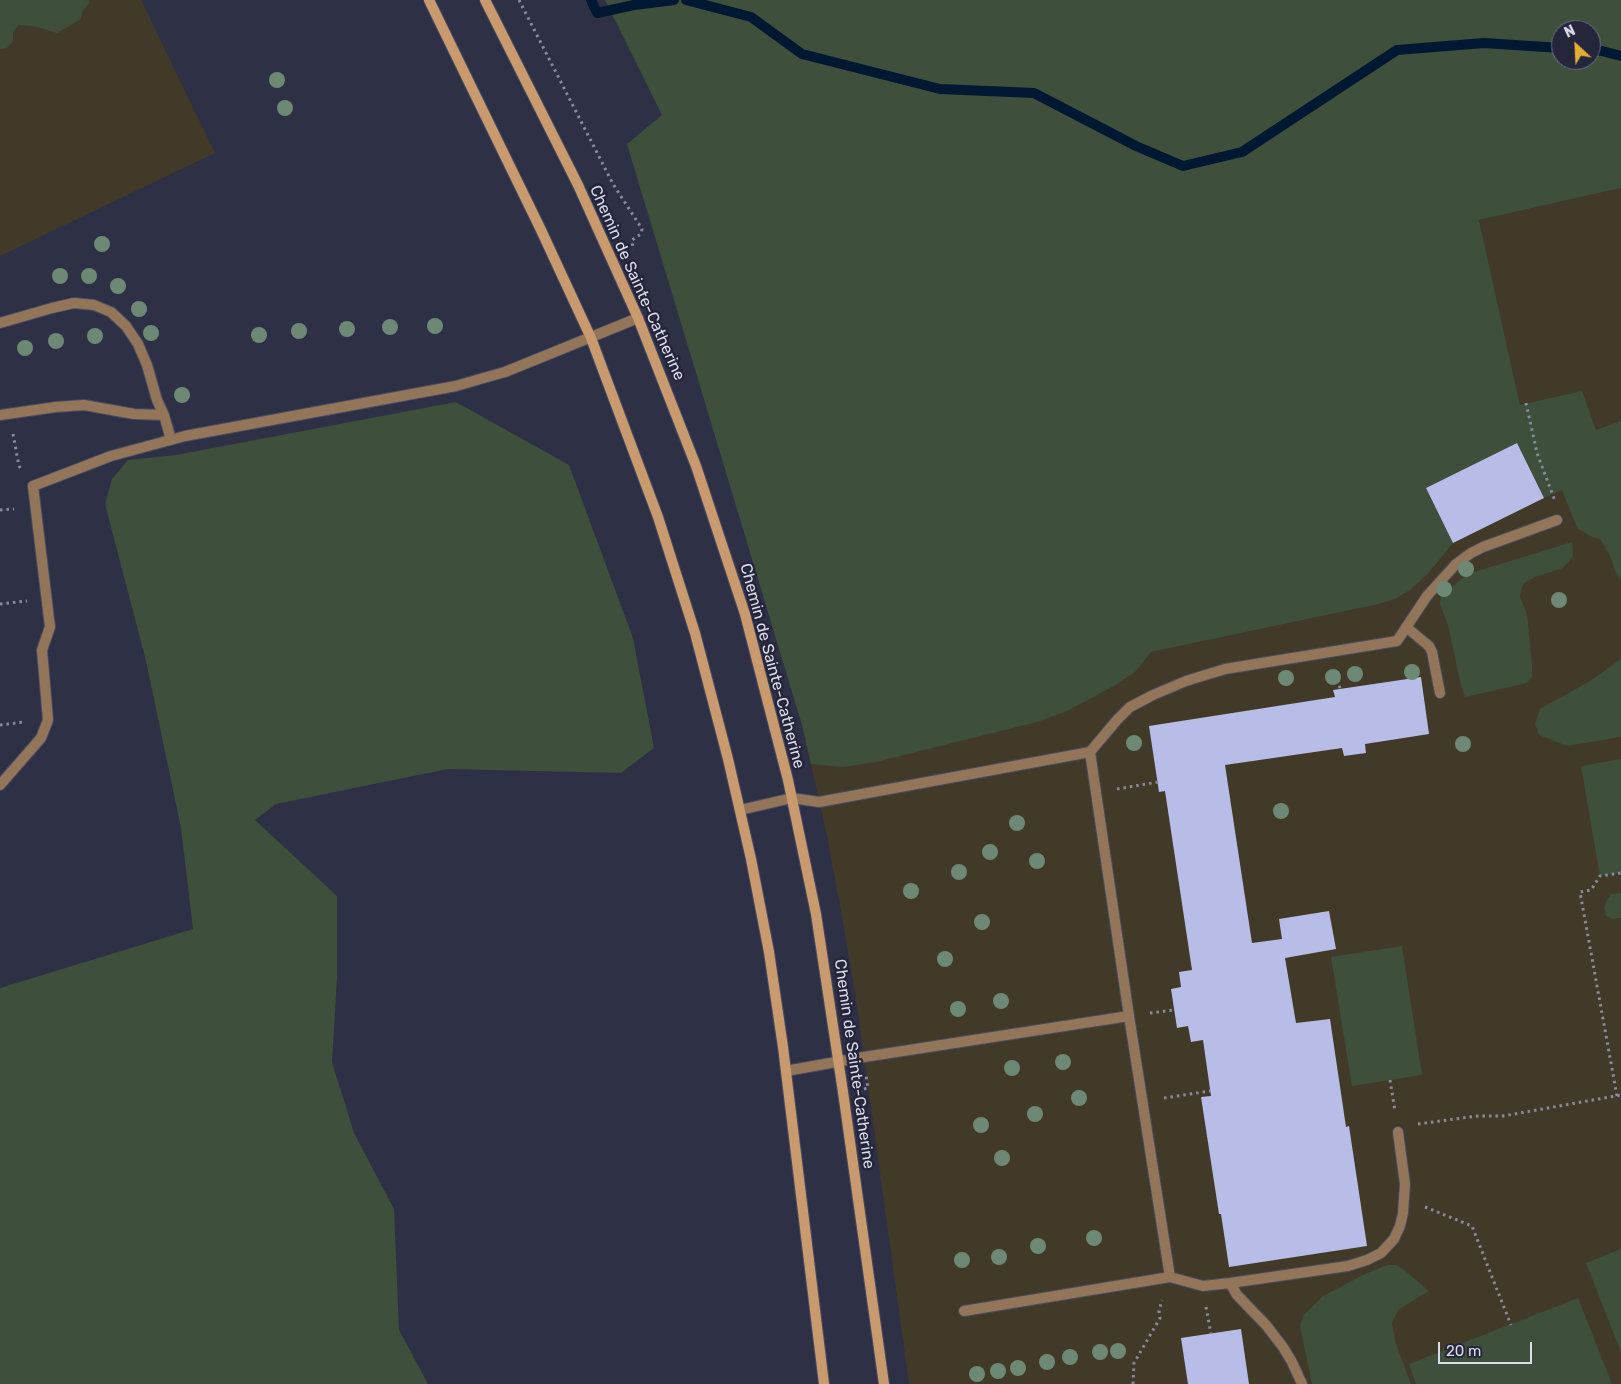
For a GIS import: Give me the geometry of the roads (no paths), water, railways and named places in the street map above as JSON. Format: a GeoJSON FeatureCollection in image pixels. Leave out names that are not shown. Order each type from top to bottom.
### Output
{"type":"FeatureCollection","features":[{"type":"Feature","properties":{"kind":"main road"},"geometry":{"type":"LineString","coordinates":[[429,0],[542,230],[591,338],[626,428],[674,564],[718,720],[740,810],[766,933],[786,1072],[824,1384]]}},
{"type":"Feature","properties":{"kind":"main road","name":"Chemin de Sainte-Catherine"},"geometry":{"type":"LineString","coordinates":[[485,0],[570,169],[638,318],[685,434],[723,543],[757,658],[792,798],[816,914],[839,1061],[884,1384]]}},
{"type":"Feature","properties":{"kind":"lane"},"geometry":{"type":"LineString","coordinates":[[0,323],[74,303],[94,304],[111,312],[126,326],[138,344],[164,415],[171,440]]}},
{"type":"Feature","properties":{"kind":"lane"},"geometry":{"type":"LineString","coordinates":[[0,784],[41,738],[48,720],[42,650],[50,627],[33,486],[111,456],[171,440],[300,414],[456,386],[505,372],[638,318]]}},
{"type":"Feature","properties":{"kind":"lane"},"geometry":{"type":"LineString","coordinates":[[0,415],[84,405],[134,414],[164,415]]}},
{"type":"Feature","properties":{"kind":"lane"},"geometry":{"type":"LineString","coordinates":[[740,810],[792,798],[820,802],[1090,752],[1117,720],[1130,708],[1153,694],[1186,681],[1225,669],[1396,641],[1444,576],[1456,564],[1471,553],[1557,520]]}},
{"type":"Feature","properties":{"kind":"lane"},"geometry":{"type":"LineString","coordinates":[[1406,627],[1428,646],[1432,652],[1440,693]]}},
{"type":"Feature","properties":{"kind":"lane"},"geometry":{"type":"LineString","coordinates":[[1090,752],[1170,1277]]}},
{"type":"Feature","properties":{"kind":"lane"},"geometry":{"type":"LineString","coordinates":[[786,1072],[839,1061],[1129,1016]]}},
{"type":"Feature","properties":{"kind":"lane"},"geometry":{"type":"LineString","coordinates":[[964,1311],[1170,1277],[1203,1286],[1359,1263],[1375,1256],[1390,1244],[1397,1233],[1403,1213],[1405,1198],[1398,1129]]}},
{"type":"Feature","properties":{"kind":"lane"},"geometry":{"type":"LineString","coordinates":[[1230,1283],[1237,1295],[1266,1325],[1283,1347],[1302,1384]]}},
{"type":"Feature","properties":{"kind":"waterway"},"geometry":{"type":"LineString","coordinates":[[591,0],[597,13],[634,5],[674,0]]}},
{"type":"Feature","properties":{"kind":"waterway"},"geometry":{"type":"LineString","coordinates":[[686,0],[751,17],[802,54],[940,89],[1034,93],[1136,146],[1183,166],[1242,152],[1397,50],[1484,43],[1551,47]]}},
{"type":"Feature","properties":{"kind":"waterway"},"geometry":{"type":"LineString","coordinates":[[1601,51],[1621,56]]}}]}
